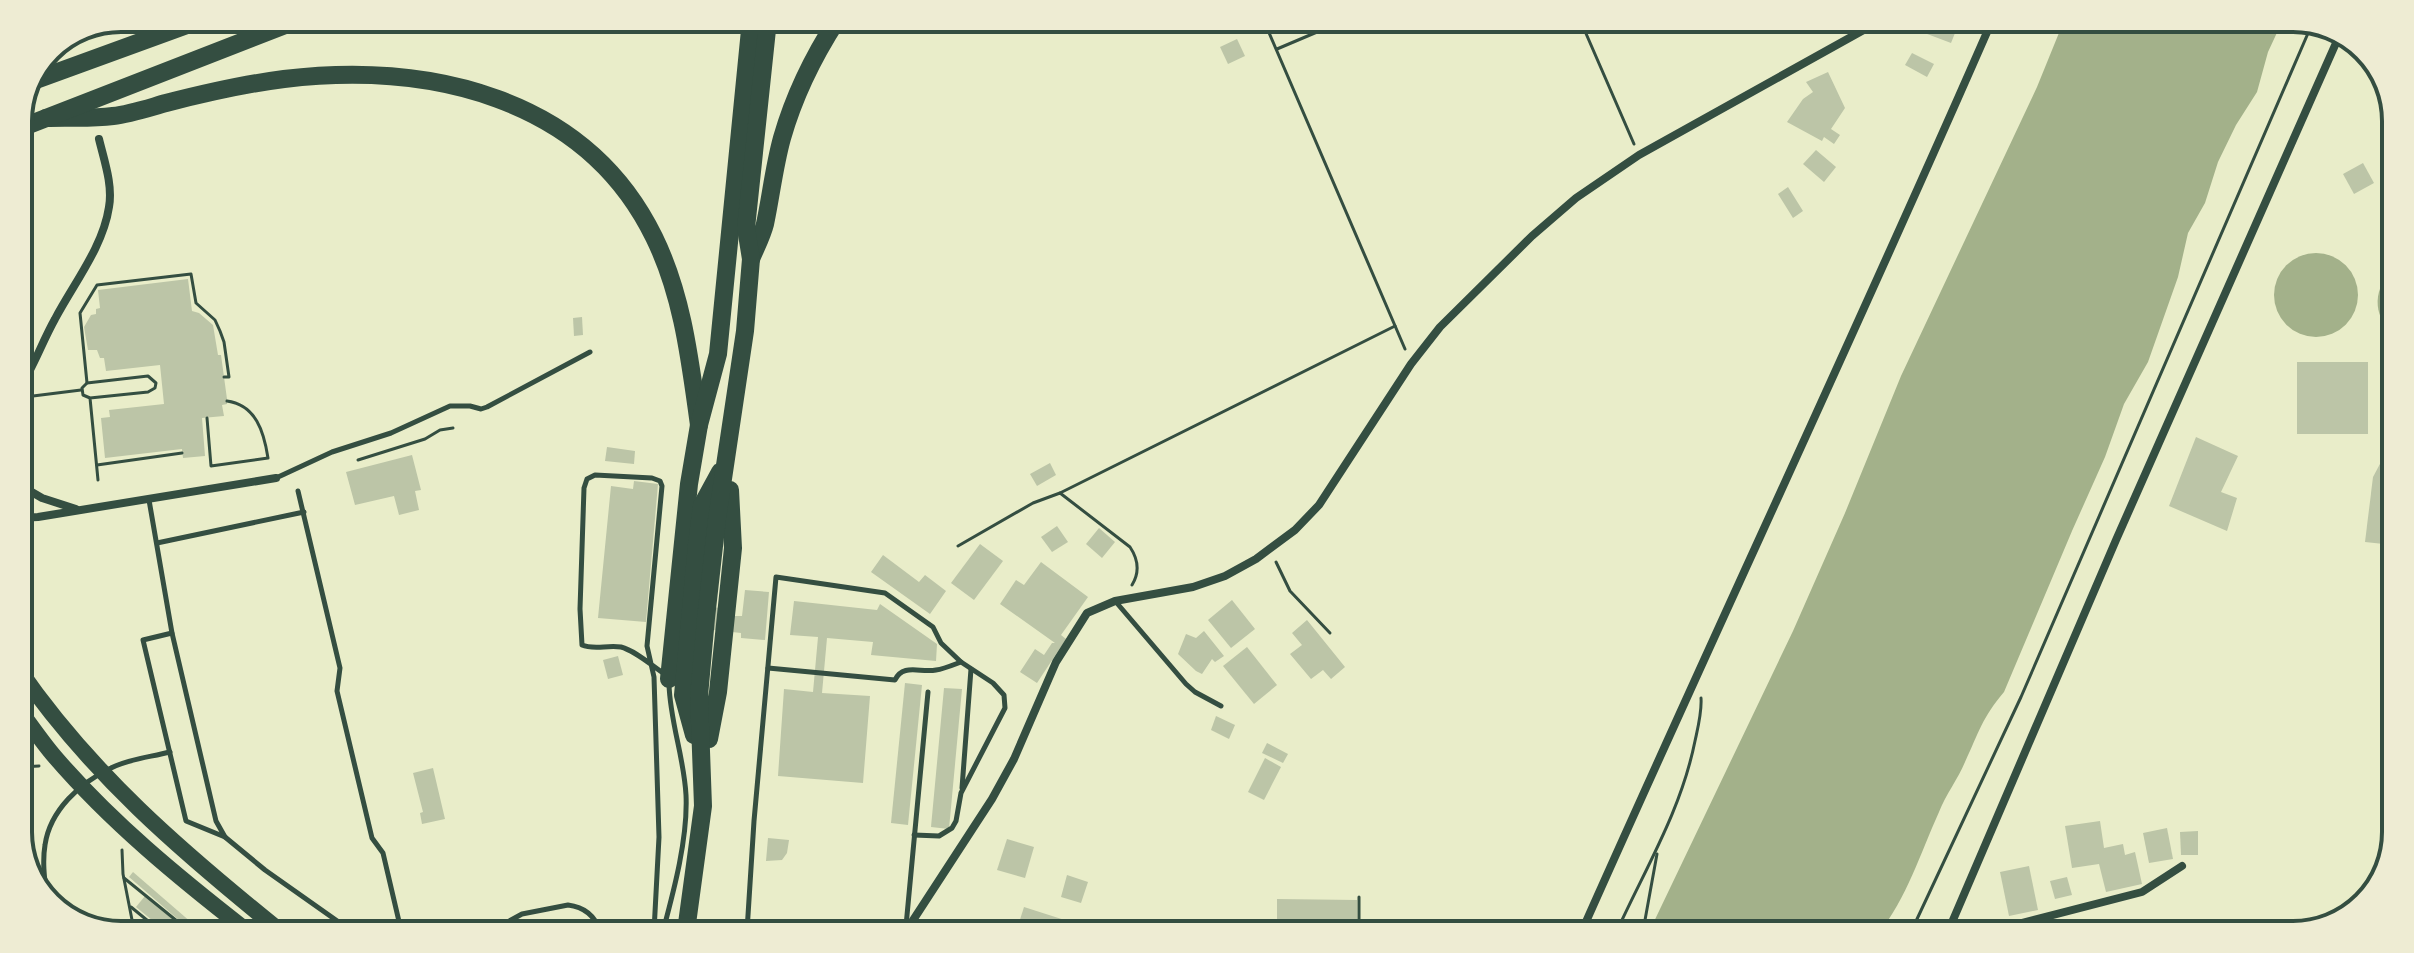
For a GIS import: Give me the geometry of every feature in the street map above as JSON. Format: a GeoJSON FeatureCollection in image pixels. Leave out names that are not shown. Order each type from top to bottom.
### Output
{"type":"FeatureCollection","features":[{"type":"Feature","properties":{"kind":"highway"},"geometry":{"type":"LineString","coordinates":[[44,77],[168,32]]}},
{"type":"Feature","properties":{"kind":"highway"},"geometry":{"type":"LineString","coordinates":[[32,124],[267,32]]}},
{"type":"Feature","properties":{"kind":"highway"},"geometry":{"type":"LineString","coordinates":[[669,679],[689,484],[699,425],[718,354],[750,32]]}},
{"type":"Feature","properties":{"kind":"highway"},"geometry":{"type":"LineString","coordinates":[[687,921],[702,818],[703,773],[718,692],[733,548],[728,456],[745,331],[751,259],[746,228],[767,32]]}},
{"type":"Feature","properties":{"kind":"highway"},"geometry":{"type":"LineString","coordinates":[[751,259],[765,227],[779,150],[795,100],[816,53],[829,32]]}},
{"type":"Feature","properties":{"kind":"highway"},"geometry":{"type":"LineString","coordinates":[[46,118],[114,116],[234,86],[353,74],[466,88],[524,108],[582,145],[623,187],[638,208],[668,271],[681,313],[699,425]]}},
{"type":"Feature","properties":{"kind":"highway"},"geometry":{"type":"LineString","coordinates":[[703,773],[683,695],[702,505],[728,456]]}},
{"type":"Feature","properties":{"kind":"highway"},"geometry":{"type":"LineString","coordinates":[[32,687],[74,743],[120,792],[268,921]]}},
{"type":"Feature","properties":{"kind":"highway"},"geometry":{"type":"LineString","coordinates":[[32,727],[55,757],[104,809],[183,881],[234,921]]}},
{"type":"Feature","properties":{"kind":"street"},"geometry":{"type":"LineString","coordinates":[[913,921],[992,799],[1014,759],[1056,662],[1087,613],[1115,601],[1193,587],[1240,569],[1295,530],[1319,505],[1411,364],[1440,327],[1532,236],[1576,198],[1639,155],[1860,32]]}},
{"type":"Feature","properties":{"kind":"street"},"geometry":{"type":"LineString","coordinates":[[1586,921],[1987,32]]}},
{"type":"Feature","properties":{"kind":"street"},"geometry":{"type":"LineString","coordinates":[[1953,921],[2116,540],[2336,43]]}},
{"type":"Feature","properties":{"kind":"street"},"geometry":{"type":"LineString","coordinates":[[32,365],[82,272],[107,217],[110,189],[99,139]]}},
{"type":"Feature","properties":{"kind":"street"},"geometry":{"type":"LineString","coordinates":[[32,516],[276,478]]}},
{"type":"Feature","properties":{"kind":"street"},"geometry":{"type":"LineString","coordinates":[[32,492],[81,510]]}},
{"type":"Feature","properties":{"kind":"street"},"geometry":{"type":"LineString","coordinates":[[2029,921],[2142,892],[2182,866]]}},
{"type":"Feature","properties":{"kind":"lane"},"geometry":{"type":"LineString","coordinates":[[276,478],[332,452],[391,433],[450,406],[487,407],[590,352]]}},
{"type":"Feature","properties":{"kind":"lane"},"geometry":{"type":"LineString","coordinates":[[655,921],[659,837],[654,677],[651,665],[647,646],[662,486],[660,481],[652,478],[602,474],[587,479],[584,488],[580,609],[582,645],[590,648],[620,647],[651,665],[667,675],[669,679],[669,706],[686,798],[682,843],[666,921]]}},
{"type":"Feature","properties":{"kind":"lane"},"geometry":{"type":"LineString","coordinates":[[298,491],[340,668],[337,691],[372,838],[383,853],[399,921]]}},
{"type":"Feature","properties":{"kind":"lane"},"geometry":{"type":"LineString","coordinates":[[149,500],[172,633],[216,821],[225,837]]}},
{"type":"Feature","properties":{"kind":"lane"},"geometry":{"type":"LineString","coordinates":[[157,543],[304,512]]}},
{"type":"Feature","properties":{"kind":"lane"},"geometry":{"type":"LineString","coordinates":[[748,921],[776,577],[885,593],[933,627],[941,643],[961,662],[1001,689],[1005,708],[961,793]]}},
{"type":"Feature","properties":{"kind":"lane"},"geometry":{"type":"LineString","coordinates":[[1115,601],[1186,684],[1221,706]]}},
{"type":"Feature","properties":{"kind":"lane"},"geometry":{"type":"LineString","coordinates":[[172,633],[143,640],[186,821],[225,837],[265,870],[337,921]]}},
{"type":"Feature","properties":{"kind":"lane"},"geometry":{"type":"LineString","coordinates":[[768,668],[895,680],[898,672],[904,670],[936,670],[961,662]]}},
{"type":"Feature","properties":{"kind":"lane"},"geometry":{"type":"LineString","coordinates":[[914,835],[939,836],[952,828],[956,821],[971,669]]}},
{"type":"Feature","properties":{"kind":"lane"},"geometry":{"type":"LineString","coordinates":[[907,921],[928,692]]}},
{"type":"Feature","properties":{"kind":"lane"},"geometry":{"type":"LineString","coordinates":[[46,880],[44,847],[51,823],[79,789],[112,767],[170,752]]}},
{"type":"Feature","properties":{"kind":"lane"},"geometry":{"type":"LineString","coordinates":[[508,921],[522,914],[556,906],[575,906],[595,921]]}},
{"type":"Feature","properties":{"kind":"path"},"geometry":{"type":"LineString","coordinates":[[1269,32],[1411,364]]}},
{"type":"Feature","properties":{"kind":"path"},"geometry":{"type":"LineString","coordinates":[[1276,49],[1317,32]]}},
{"type":"Feature","properties":{"kind":"path"},"geometry":{"type":"LineString","coordinates":[[1585,32],[1639,155]]}},
{"type":"Feature","properties":{"kind":"path"},"geometry":{"type":"LineString","coordinates":[[1916,921],[2021,697],[2308,34]]}},
{"type":"Feature","properties":{"kind":"path"},"geometry":{"type":"LineString","coordinates":[[87,383],[80,313],[97,285],[191,274],[196,303],[215,320],[224,342],[229,377],[224,377]]}},
{"type":"Feature","properties":{"kind":"path"},"geometry":{"type":"LineString","coordinates":[[958,546],[1044,498],[1060,493],[1395,326]]}},
{"type":"Feature","properties":{"kind":"path"},"geometry":{"type":"LineString","coordinates":[[33,396],[81,390],[87,383],[148,376],[156,383]]}},
{"type":"Feature","properties":{"kind":"path"},"geometry":{"type":"LineString","coordinates":[[156,383],[162,382]]}},
{"type":"Feature","properties":{"kind":"path"},"geometry":{"type":"LineString","coordinates":[[81,390],[85,397],[90,398],[148,392],[155,388],[156,383]]}},
{"type":"Feature","properties":{"kind":"path"},"geometry":{"type":"LineString","coordinates":[[90,398],[98,480]]}},
{"type":"Feature","properties":{"kind":"path"},"geometry":{"type":"LineString","coordinates":[[207,418],[211,466],[268,458],[264,433],[258,422],[244,407],[227,401]]}},
{"type":"Feature","properties":{"kind":"path"},"geometry":{"type":"LineString","coordinates":[[358,460],[453,428]]}},
{"type":"Feature","properties":{"kind":"path"},"geometry":{"type":"LineString","coordinates":[[97,465],[182,453]]}},
{"type":"Feature","properties":{"kind":"path"},"geometry":{"type":"LineString","coordinates":[[1060,493],[1130,547],[1134,554],[1137,569],[1135,580],[1115,601]]}},
{"type":"Feature","properties":{"kind":"path"},"geometry":{"type":"LineString","coordinates":[[1272,547],[1282,579],[1290,591],[1330,633]]}},
{"type":"Feature","properties":{"kind":"path"},"geometry":{"type":"LineString","coordinates":[[1622,921],[1657,850],[1689,771],[1702,705],[1697,671]]}},
{"type":"Feature","properties":{"kind":"path"},"geometry":{"type":"LineString","coordinates":[[32,766],[40,766]]}},
{"type":"Feature","properties":{"kind":"path"},"geometry":{"type":"LineString","coordinates":[[122,850],[133,921]]}},
{"type":"Feature","properties":{"kind":"path"},"geometry":{"type":"LineString","coordinates":[[1645,921],[1657,850]]}},
{"type":"Feature","properties":{"kind":"path"},"geometry":{"type":"LineString","coordinates":[[124,876],[177,921]]}},
{"type":"Feature","properties":{"kind":"path"},"geometry":{"type":"LineString","coordinates":[[1359,897],[1359,921]]}},
{"type":"Feature","properties":{"kind":"path"},"geometry":{"type":"LineString","coordinates":[[130,905],[149,921]]}},
{"type":"Feature","properties":{"kind":"shaded area"},"geometry":{"type":"Polygon","coordinates":[[[2059,32],[2277,32],[2257,92],[2236,125],[2218,162],[2205,203],[2188,233],[2178,277],[2148,362],[2124,404],[2105,457],[2004,692],[1982,726],[1942,805],[1905,891],[1888,920],[1654,921],[1793,631],[1901,376],[2037,87],[2059,32]]]}},
{"type":"Feature","properties":{"kind":"shaded area"},"geometry":{"type":"Polygon","coordinates":[[[2308,253],[2324,253],[2340,260],[2351,271],[2358,295],[2355,311],[2346,325],[2324,337],[2308,337],[2292,330],[2281,319],[2274,303],[2274,287],[2281,271],[2292,260],[2308,253]]]}},
{"type":"Feature","properties":{"kind":"shaded area"},"geometry":{"type":"Polygon","coordinates":[[[2382,283],[2382,320],[2378,310],[2382,283]]]}},
{"type":"Feature","properties":{"kind":"building"},"geometry":{"type":"Polygon","coordinates":[[[1922,32],[1955,32],[1951,43],[1922,32]]]}},
{"type":"Feature","properties":{"kind":"building"},"geometry":{"type":"Polygon","coordinates":[[[1237,39],[1245,56],[1228,64],[1220,47],[1237,39]]]}},
{"type":"Feature","properties":{"kind":"building"},"geometry":{"type":"Polygon","coordinates":[[[1912,53],[1934,64],[1927,77],[1905,65],[1912,53]]]}},
{"type":"Feature","properties":{"kind":"building"},"geometry":{"type":"Polygon","coordinates":[[[1828,72],[1845,108],[1831,129],[1840,135],[1834,144],[1787,122],[1803,99],[1813,92],[1806,82],[1828,72]]]}},
{"type":"Feature","properties":{"kind":"building"},"geometry":{"type":"Polygon","coordinates":[[[1816,150],[1836,167],[1824,182],[1803,164],[1816,150]]]}},
{"type":"Feature","properties":{"kind":"building"},"geometry":{"type":"Polygon","coordinates":[[[2363,163],[2374,183],[2354,194],[2343,174],[2363,163]]]}},
{"type":"Feature","properties":{"kind":"building"},"geometry":{"type":"Polygon","coordinates":[[[1788,187],[1803,211],[1793,218],[1778,194],[1788,187]]]}},
{"type":"Feature","properties":{"kind":"building"},"geometry":{"type":"Polygon","coordinates":[[[188,279],[192,311],[213,325],[218,355],[221,355],[227,399],[227,404],[222,405],[224,416],[202,418],[205,456],[183,458],[182,449],[105,458],[101,418],[110,417],[109,410],[164,404],[160,365],[106,371],[104,358],[100,358],[97,350],[88,350],[84,327],[91,315],[96,314],[96,309],[100,308],[98,290],[188,279]]]}},
{"type":"Feature","properties":{"kind":"building"},"geometry":{"type":"Polygon","coordinates":[[[582,317],[583,335],[574,336],[573,318],[582,317]]]}},
{"type":"Feature","properties":{"kind":"building"},"geometry":{"type":"Polygon","coordinates":[[[2297,362],[2368,362],[2368,434],[2297,434],[2297,362]]]}},
{"type":"Feature","properties":{"kind":"building"},"geometry":{"type":"Polygon","coordinates":[[[2196,437],[2238,456],[2221,492],[2237,498],[2227,531],[2169,506],[2196,437]]]}},
{"type":"Feature","properties":{"kind":"building"},"geometry":{"type":"Polygon","coordinates":[[[607,447],[635,451],[634,464],[605,461],[607,447]]]}},
{"type":"Feature","properties":{"kind":"building"},"geometry":{"type":"Polygon","coordinates":[[[412,455],[421,490],[415,491],[419,510],[399,515],[394,496],[355,505],[346,472],[412,455]]]}},
{"type":"Feature","properties":{"kind":"building"},"geometry":{"type":"Polygon","coordinates":[[[2382,462],[2382,544],[2365,542],[2373,477],[2382,462]]]}},
{"type":"Feature","properties":{"kind":"building"},"geometry":{"type":"Polygon","coordinates":[[[1050,463],[1056,475],[1037,486],[1030,474],[1050,463]]]}},
{"type":"Feature","properties":{"kind":"building"},"geometry":{"type":"Polygon","coordinates":[[[634,481],[658,484],[646,622],[598,618],[611,486],[633,489],[634,481]]]}},
{"type":"Feature","properties":{"kind":"building"},"geometry":{"type":"Polygon","coordinates":[[[1057,526],[1068,542],[1052,552],[1041,537],[1057,526]]]}},
{"type":"Feature","properties":{"kind":"building"},"geometry":{"type":"Polygon","coordinates":[[[1099,528],[1115,542],[1102,558],[1086,544],[1099,528]]]}},
{"type":"Feature","properties":{"kind":"building"},"geometry":{"type":"Polygon","coordinates":[[[980,544],[1003,561],[974,600],[951,583],[980,544]]]}},
{"type":"Feature","properties":{"kind":"building"},"geometry":{"type":"Polygon","coordinates":[[[883,555],[919,582],[925,575],[946,591],[930,614],[871,572],[883,555]]]}},
{"type":"Feature","properties":{"kind":"building"},"geometry":{"type":"Polygon","coordinates":[[[1041,562],[1088,597],[1061,635],[1066,639],[1037,683],[1020,672],[1035,649],[1044,655],[1055,643],[1000,604],[1016,580],[1024,585],[1041,562]]]}},
{"type":"Feature","properties":{"kind":"building"},"geometry":{"type":"Polygon","coordinates":[[[745,590],[769,592],[765,640],[741,638],[741,633],[668,625],[670,603],[731,609],[730,616],[742,616],[745,590]]]}},
{"type":"Feature","properties":{"kind":"building"},"geometry":{"type":"Polygon","coordinates":[[[1232,600],[1255,629],[1231,648],[1208,620],[1232,600]]]}},
{"type":"Feature","properties":{"kind":"building"},"geometry":{"type":"Polygon","coordinates":[[[794,601],[877,610],[880,604],[937,644],[936,661],[871,655],[873,642],[827,638],[822,693],[870,696],[863,783],[778,776],[784,689],[813,692],[818,637],[790,635],[794,601]]]}},
{"type":"Feature","properties":{"kind":"building"},"geometry":{"type":"Polygon","coordinates":[[[1307,620],[1345,667],[1331,679],[1323,670],[1311,679],[1290,654],[1302,645],[1292,633],[1307,620]]]}},
{"type":"Feature","properties":{"kind":"building"},"geometry":{"type":"Polygon","coordinates":[[[1204,631],[1224,656],[1215,662],[1212,659],[1202,674],[1178,654],[1186,634],[1196,638],[1204,631]]]}},
{"type":"Feature","properties":{"kind":"building"},"geometry":{"type":"Polygon","coordinates":[[[1247,647],[1277,685],[1254,704],[1223,666],[1247,647]]]}},
{"type":"Feature","properties":{"kind":"building"},"geometry":{"type":"Polygon","coordinates":[[[618,656],[623,675],[608,679],[603,660],[618,656]]]}},
{"type":"Feature","properties":{"kind":"building"},"geometry":{"type":"Polygon","coordinates":[[[905,683],[922,685],[908,825],[891,823],[905,683]]]}},
{"type":"Feature","properties":{"kind":"building"},"geometry":{"type":"Polygon","coordinates":[[[944,688],[962,689],[949,829],[931,827],[944,688]]]}},
{"type":"Feature","properties":{"kind":"building"},"geometry":{"type":"Polygon","coordinates":[[[1216,716],[1235,725],[1229,739],[1211,730],[1216,716]]]}},
{"type":"Feature","properties":{"kind":"building"},"geometry":{"type":"Polygon","coordinates":[[[1267,743],[1288,754],[1283,763],[1262,753],[1267,743]]]}},
{"type":"Feature","properties":{"kind":"building"},"geometry":{"type":"Polygon","coordinates":[[[1265,758],[1281,767],[1264,800],[1248,792],[1265,758]]]}},
{"type":"Feature","properties":{"kind":"building"},"geometry":{"type":"Polygon","coordinates":[[[433,768],[445,819],[422,824],[420,813],[423,812],[413,773],[433,768]]]}},
{"type":"Feature","properties":{"kind":"building"},"geometry":{"type":"Polygon","coordinates":[[[2100,821],[2104,848],[2123,844],[2125,855],[2135,852],[2142,884],[2106,892],[2099,864],[2072,868],[2065,826],[2100,821]]]}},
{"type":"Feature","properties":{"kind":"building"},"geometry":{"type":"Polygon","coordinates":[[[2167,828],[2173,859],[2149,863],[2143,833],[2167,828]]]}},
{"type":"Feature","properties":{"kind":"building"},"geometry":{"type":"Polygon","coordinates":[[[2198,831],[2198,855],[2181,855],[2180,832],[2198,831]]]}},
{"type":"Feature","properties":{"kind":"building"},"geometry":{"type":"Polygon","coordinates":[[[768,838],[789,840],[787,853],[782,860],[766,861],[768,838]]]}},
{"type":"Feature","properties":{"kind":"building"},"geometry":{"type":"Polygon","coordinates":[[[1007,839],[1034,847],[1025,878],[997,870],[1007,839]]]}},
{"type":"Feature","properties":{"kind":"building"},"geometry":{"type":"Polygon","coordinates":[[[2029,866],[2038,910],[2009,916],[2000,872],[2029,866]]]}},
{"type":"Feature","properties":{"kind":"building"},"geometry":{"type":"Polygon","coordinates":[[[133,872],[190,921],[180,921],[129,877],[133,872]]]}},
{"type":"Feature","properties":{"kind":"building"},"geometry":{"type":"Polygon","coordinates":[[[1067,875],[1088,882],[1081,903],[1061,897],[1067,875]]]}},
{"type":"Feature","properties":{"kind":"building"},"geometry":{"type":"Polygon","coordinates":[[[2067,877],[2072,895],[2055,899],[2050,881],[2067,877]]]}},
{"type":"Feature","properties":{"kind":"building"},"geometry":{"type":"Polygon","coordinates":[[[145,896],[175,921],[153,921],[136,907],[145,896]]]}},
{"type":"Feature","properties":{"kind":"building"},"geometry":{"type":"Polygon","coordinates":[[[1277,899],[1357,900],[1357,921],[1277,921],[1277,899]]]}},
{"type":"Feature","properties":{"kind":"building"},"geometry":{"type":"Polygon","coordinates":[[[1024,907],[1068,921],[1020,921],[1024,907]]]}}]}
